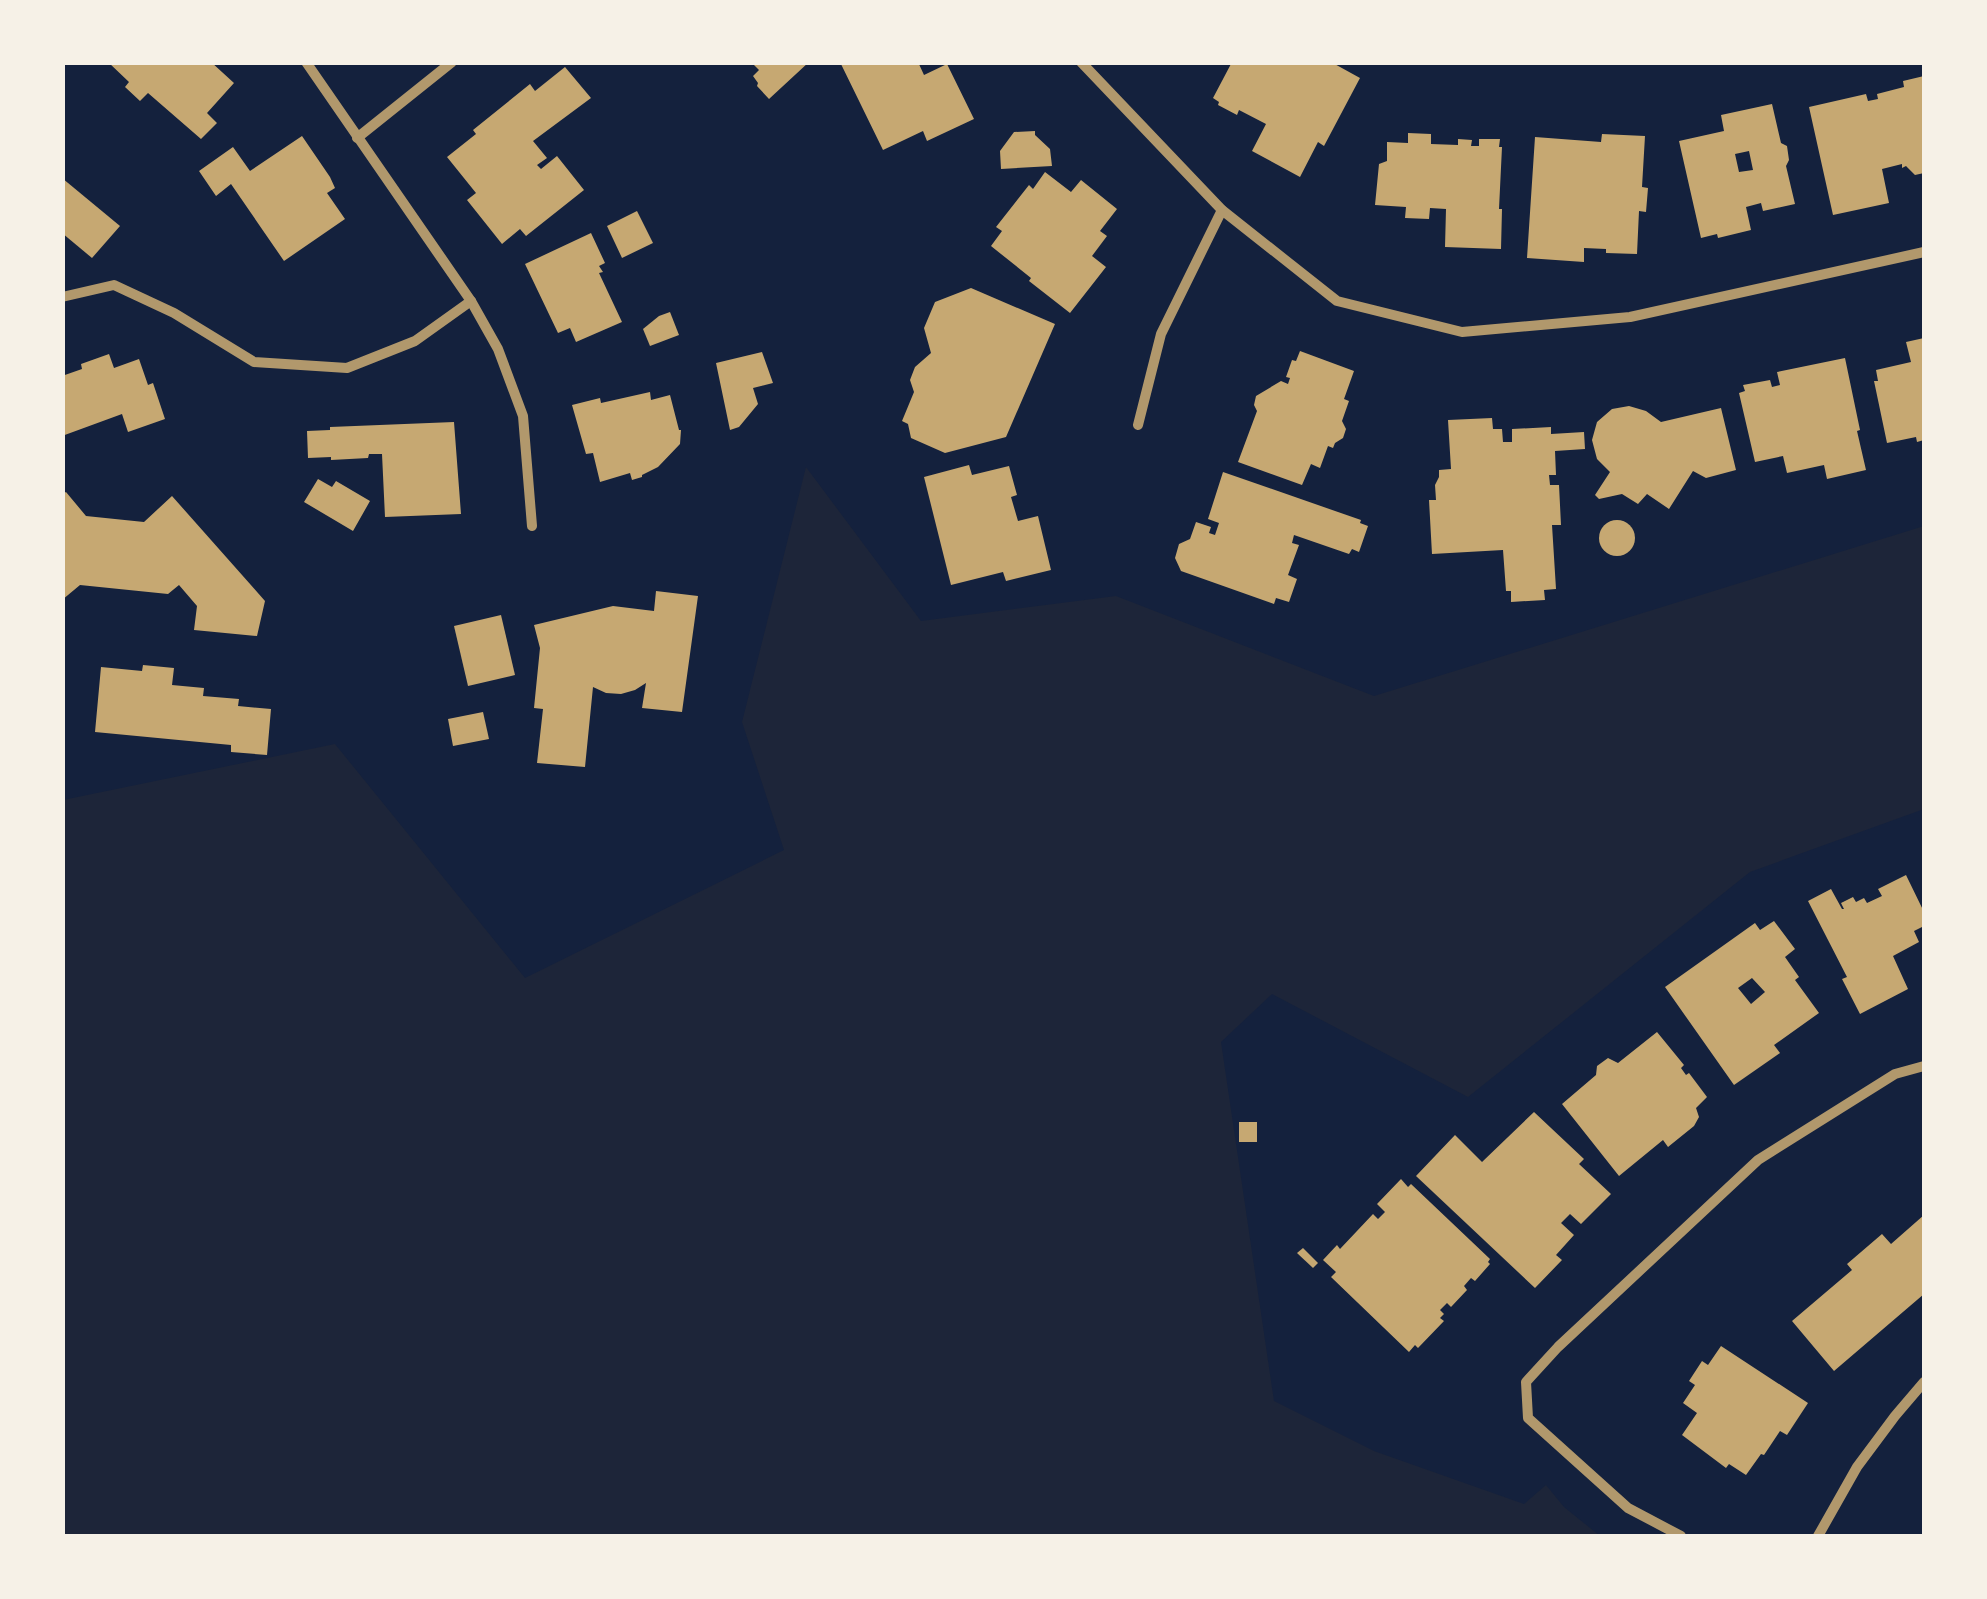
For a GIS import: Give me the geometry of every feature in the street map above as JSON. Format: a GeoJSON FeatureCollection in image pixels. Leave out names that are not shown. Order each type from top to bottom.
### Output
{"type":"FeatureCollection","features":[{"type":"Feature","properties":{"kind":"street"},"geometry":{"type":"LineString","coordinates":[[306,62],[471,301],[498,349],[523,416],[532,526]]}},
{"type":"Feature","properties":{"kind":"street"},"geometry":{"type":"LineString","coordinates":[[356,138],[452,62]]}},
{"type":"Feature","properties":{"kind":"street"},"geometry":{"type":"LineString","coordinates":[[1081,62],[1222,210],[1337,301],[1462,332],[1630,317],[1924,252]]}},
{"type":"Feature","properties":{"kind":"street"},"geometry":{"type":"LineString","coordinates":[[1138,425],[1160,334],[1222,210]]}},
{"type":"Feature","properties":{"kind":"street"},"geometry":{"type":"LineString","coordinates":[[62,298],[114,286],[174,313],[254,362],[347,368],[414,341],[471,301]]}},
{"type":"Feature","properties":{"kind":"street"},"geometry":{"type":"LineString","coordinates":[[1681,1536],[1628,1508],[1528,1418],[1526,1382],[1558,1347],[1758,1160],[1895,1074],[1924,1066]]}},
{"type":"Feature","properties":{"kind":"street"},"geometry":{"type":"LineString","coordinates":[[1818,1536],[1856,1467],[1924,1382]]}},
{"type":"Feature","properties":{"kind":"shaded area"},"geometry":{"type":"Polygon","coordinates":[[[806,467],[921,621],[1116,596],[1374,696],[1924,526],[1924,809],[1750,872],[1468,1097],[1272,994],[1221,1042],[1274,1401],[1374,1451],[1524,1504],[1546,1485],[1564,1507],[1600,1536],[63,1536],[63,800],[335,744],[525,978],[784,850],[742,722],[806,467]]]}},
{"type":"Feature","properties":{"kind":"building"},"geometry":{"type":"Polygon","coordinates":[[[108,62],[211,62],[234,83],[207,113],[217,123],[201,139],[148,93],[140,101],[125,87],[129,82],[108,62]]]}},
{"type":"Feature","properties":{"kind":"building"},"geometry":{"type":"Polygon","coordinates":[[[751,62],[809,62],[769,99],[757,86],[753,76],[759,70],[751,62]]]}},
{"type":"Feature","properties":{"kind":"building"},"geometry":{"type":"Polygon","coordinates":[[[840,62],[918,62],[924,75],[947,64],[974,119],[927,141],[923,131],[883,150],[840,62]]]}},
{"type":"Feature","properties":{"kind":"building"},"geometry":{"type":"Polygon","coordinates":[[[1232,62],[1331,62],[1360,78],[1324,146],[1318,142],[1300,177],[1252,151],[1266,124],[1239,110],[1237,115],[1213,98],[1232,62]]]}},
{"type":"Feature","properties":{"kind":"building"},"geometry":{"type":"Polygon","coordinates":[[[565,67],[591,98],[533,141],[547,158],[537,165],[541,169],[557,156],[584,190],[526,236],[520,229],[502,244],[467,200],[476,193],[447,157],[476,134],[473,130],[530,84],[535,91],[565,67]]]}},
{"type":"Feature","properties":{"kind":"building"},"geometry":{"type":"Polygon","coordinates":[[[1924,76],[1924,173],[1915,175],[1906,166],[1902,168],[1902,164],[1882,169],[1889,203],[1833,215],[1809,107],[1866,94],[1868,101],[1878,99],[1877,94],[1904,87],[1903,81],[1924,76]]]}},
{"type":"Feature","properties":{"kind":"building"},"geometry":{"type":"Polygon","coordinates":[[[1772,104],[1781,143],[1787,146],[1786,166],[1795,204],[1763,211],[1761,203],[1746,207],[1751,230],[1701,238],[1679,141],[1724,131],[1721,115],[1772,104]],[[1749,151],[1735,154],[1739,172],[1753,170],[1749,151]]]}},
{"type":"Feature","properties":{"kind":"building"},"geometry":{"type":"Polygon","coordinates":[[[1035,131],[1050,149],[1052,166],[1001,169],[1000,151],[1014,132],[1035,131]]]}},
{"type":"Feature","properties":{"kind":"building"},"geometry":{"type":"Polygon","coordinates":[[[1408,133],[1431,134],[1431,144],[1458,145],[1458,139],[1472,140],[1471,146],[1479,146],[1479,139],[1500,139],[1501,249],[1445,247],[1446,209],[1430,208],[1429,219],[1405,218],[1406,207],[1375,205],[1379,164],[1387,161],[1387,142],[1408,143],[1408,133]]]}},
{"type":"Feature","properties":{"kind":"building"},"geometry":{"type":"Polygon","coordinates":[[[1602,134],[1645,136],[1642,187],[1648,188],[1646,212],[1639,211],[1637,254],[1584,248],[1584,262],[1527,258],[1535,137],[1601,142],[1602,134]]]}},
{"type":"Feature","properties":{"kind":"building"},"geometry":{"type":"Polygon","coordinates":[[[302,136],[330,177],[335,188],[327,193],[345,219],[284,261],[231,184],[216,196],[199,171],[233,147],[250,171],[302,136]]]}},
{"type":"Feature","properties":{"kind":"building"},"geometry":{"type":"Polygon","coordinates":[[[1045,172],[1071,192],[1081,180],[1117,209],[1100,231],[1107,236],[1092,256],[1106,267],[1070,313],[991,246],[1002,231],[996,227],[1029,185],[1033,189],[1045,172]]]}},
{"type":"Feature","properties":{"kind":"building"},"geometry":{"type":"Polygon","coordinates":[[[62,178],[120,226],[92,258],[62,233],[62,178]]]}},
{"type":"Feature","properties":{"kind":"building"},"geometry":{"type":"Polygon","coordinates":[[[637,211],[653,243],[622,258],[607,226],[637,211]]]}},
{"type":"Feature","properties":{"kind":"building"},"geometry":{"type":"Polygon","coordinates":[[[591,233],[605,263],[599,266],[603,272],[599,273],[622,322],[576,342],[570,328],[558,333],[525,264],[591,233]]]}},
{"type":"Feature","properties":{"kind":"building"},"geometry":{"type":"Polygon","coordinates":[[[971,288],[1055,324],[1006,437],[945,453],[911,438],[908,424],[902,421],[914,392],[910,380],[915,367],[931,353],[924,328],[935,302],[971,288]]]}},
{"type":"Feature","properties":{"kind":"building"},"geometry":{"type":"Polygon","coordinates":[[[670,312],[679,335],[650,346],[643,329],[670,312]]]}},
{"type":"Feature","properties":{"kind":"building"},"geometry":{"type":"Polygon","coordinates":[[[1924,338],[1924,440],[1917,442],[1916,437],[1887,443],[1874,381],[1878,381],[1876,370],[1911,362],[1906,342],[1924,338]]]}},
{"type":"Feature","properties":{"kind":"building"},"geometry":{"type":"Polygon","coordinates":[[[1300,351],[1354,371],[1344,399],[1349,401],[1342,421],[1346,429],[1343,438],[1333,448],[1328,446],[1320,468],[1311,464],[1302,485],[1238,462],[1257,411],[1256,396],[1281,381],[1288,384],[1290,378],[1286,377],[1292,360],[1296,361],[1300,351]]]}},
{"type":"Feature","properties":{"kind":"building"},"geometry":{"type":"Polygon","coordinates":[[[762,352],[773,383],[753,388],[758,404],[739,427],[730,430],[716,363],[762,352]]]}},
{"type":"Feature","properties":{"kind":"building"},"geometry":{"type":"Polygon","coordinates":[[[109,354],[114,368],[139,359],[148,385],[153,383],[165,419],[128,432],[122,414],[62,436],[62,376],[109,354]]]}},
{"type":"Feature","properties":{"kind":"building"},"geometry":{"type":"Polygon","coordinates":[[[1845,358],[1866,470],[1827,479],[1824,465],[1787,473],[1783,456],[1755,462],[1739,393],[1745,391],[1743,385],[1770,380],[1772,387],[1780,385],[1777,372],[1845,358]]]}},
{"type":"Feature","properties":{"kind":"building"},"geometry":{"type":"Polygon","coordinates":[[[650,392],[651,400],[670,395],[681,430],[680,444],[642,477],[632,480],[630,473],[600,482],[593,453],[586,454],[572,405],[650,392]]]}},
{"type":"Feature","properties":{"kind":"building"},"geometry":{"type":"Polygon","coordinates":[[[1629,406],[1646,411],[1661,422],[1721,408],[1736,470],[1706,478],[1693,471],[1669,509],[1647,494],[1638,504],[1622,494],[1599,499],[1595,495],[1610,472],[1597,459],[1592,440],[1597,422],[1612,409],[1629,406]]]}},
{"type":"Feature","properties":{"kind":"building"},"geometry":{"type":"Polygon","coordinates":[[[1492,418],[1493,429],[1502,429],[1503,442],[1512,442],[1512,429],[1551,427],[1551,434],[1584,432],[1585,449],[1555,451],[1556,475],[1549,475],[1550,485],[1559,485],[1561,525],[1552,525],[1556,589],[1544,590],[1545,600],[1511,602],[1511,591],[1506,591],[1503,550],[1432,554],[1429,500],[1436,500],[1439,470],[1451,469],[1448,420],[1492,418]]]}},
{"type":"Feature","properties":{"kind":"building"},"geometry":{"type":"Polygon","coordinates":[[[454,422],[461,514],[385,517],[382,454],[331,460],[308,458],[307,431],[454,422]]]}},
{"type":"Feature","properties":{"kind":"building"},"geometry":{"type":"Polygon","coordinates":[[[969,465],[972,475],[1009,466],[1017,495],[1011,497],[1018,521],[1038,516],[1051,570],[1006,581],[1003,572],[951,585],[924,477],[969,465]]]}},
{"type":"Feature","properties":{"kind":"building"},"geometry":{"type":"Polygon","coordinates":[[[1223,472],[1361,520],[1368,526],[1359,552],[1352,549],[1349,554],[1294,535],[1292,543],[1299,545],[1288,575],[1297,579],[1289,602],[1276,598],[1274,604],[1181,571],[1175,558],[1179,544],[1190,539],[1196,522],[1211,527],[1209,533],[1215,535],[1219,523],[1208,519],[1223,472]]]}},
{"type":"Feature","properties":{"kind":"building"},"geometry":{"type":"Polygon","coordinates":[[[318,479],[332,487],[336,481],[370,501],[353,531],[304,502],[318,479]]]}},
{"type":"Feature","properties":{"kind":"building"},"geometry":{"type":"Polygon","coordinates":[[[66,492],[86,516],[144,522],[172,496],[265,601],[257,636],[194,630],[197,606],[179,585],[168,594],[80,585],[62,600],[62,494],[66,492]]]}},
{"type":"Feature","properties":{"kind":"building"},"geometry":{"type":"Polygon","coordinates":[[[1617,520],[1630,525],[1635,538],[1630,551],[1617,556],[1604,551],[1599,538],[1604,525],[1617,520]]]}},
{"type":"Feature","properties":{"kind":"building"},"geometry":{"type":"Polygon","coordinates":[[[656,591],[698,596],[682,712],[642,708],[646,683],[621,694],[593,687],[585,767],[537,763],[543,709],[534,708],[540,648],[534,625],[613,606],[654,611],[656,591]]]}},
{"type":"Feature","properties":{"kind":"building"},"geometry":{"type":"Polygon","coordinates":[[[501,615],[515,675],[468,686],[454,626],[501,615]]]}},
{"type":"Feature","properties":{"kind":"building"},"geometry":{"type":"Polygon","coordinates":[[[143,665],[174,668],[172,685],[204,688],[203,696],[239,699],[238,706],[271,709],[267,755],[231,752],[231,745],[95,732],[101,667],[142,671],[143,665]]]}},
{"type":"Feature","properties":{"kind":"building"},"geometry":{"type":"Polygon","coordinates":[[[483,712],[489,739],[453,746],[448,719],[483,712]]]}},
{"type":"Feature","properties":{"kind":"building"},"geometry":{"type":"Polygon","coordinates":[[[1906,875],[1924,912],[1924,926],[1914,931],[1919,942],[1893,956],[1908,989],[1860,1014],[1842,979],[1847,977],[1808,901],[1831,889],[1842,909],[1841,903],[1853,897],[1856,902],[1864,898],[1867,903],[1882,896],[1878,889],[1906,875]]]}},
{"type":"Feature","properties":{"kind":"building"},"geometry":{"type":"Polygon","coordinates":[[[1774,921],[1795,949],[1785,957],[1799,977],[1795,980],[1819,1013],[1774,1045],[1780,1053],[1734,1085],[1665,987],[1755,923],[1760,930],[1774,921]],[[1752,978],[1738,988],[1751,1004],[1765,992],[1752,978]]]}},
{"type":"Feature","properties":{"kind":"building"},"geometry":{"type":"Polygon","coordinates":[[[1657,1032],[1684,1065],[1681,1068],[1686,1075],[1689,1073],[1707,1097],[1696,1108],[1699,1117],[1694,1126],[1668,1147],[1663,1140],[1619,1176],[1562,1104],[1596,1075],[1597,1066],[1608,1058],[1618,1063],[1657,1032]]]}},
{"type":"Feature","properties":{"kind":"building"},"geometry":{"type":"Polygon","coordinates":[[[1534,1112],[1584,1159],[1579,1164],[1611,1194],[1581,1224],[1570,1214],[1561,1223],[1574,1235],[1556,1255],[1562,1260],[1535,1288],[1416,1176],[1455,1135],[1482,1162],[1534,1112]]]}},
{"type":"Feature","properties":{"kind":"building"},"geometry":{"type":"Polygon","coordinates":[[[1239,1122],[1257,1122],[1257,1142],[1239,1142],[1239,1122]]]}},
{"type":"Feature","properties":{"kind":"building"},"geometry":{"type":"Polygon","coordinates":[[[1401,1179],[1490,1259],[1475,1281],[1471,1278],[1464,1286],[1467,1290],[1451,1307],[1447,1303],[1440,1310],[1444,1321],[1409,1352],[1331,1277],[1336,1272],[1323,1260],[1337,1245],[1340,1249],[1373,1214],[1378,1219],[1385,1212],[1377,1204],[1401,1179]]]}},
{"type":"Feature","properties":{"kind":"building"},"geometry":{"type":"Polygon","coordinates":[[[1924,1215],[1924,1294],[1834,1371],[1792,1321],[1852,1270],[1847,1264],[1882,1234],[1891,1244],[1924,1215]]]}},
{"type":"Feature","properties":{"kind":"building"},"geometry":{"type":"Polygon","coordinates":[[[1303,1248],[1318,1263],[1313,1268],[1297,1253],[1303,1248]]]}},
{"type":"Feature","properties":{"kind":"building"},"geometry":{"type":"Polygon","coordinates":[[[1721,1346],[1808,1403],[1787,1435],[1780,1431],[1746,1475],[1729,1464],[1726,1468],[1682,1435],[1697,1413],[1683,1403],[1695,1385],[1689,1381],[1702,1361],[1708,1365],[1721,1346]]]}}]}
